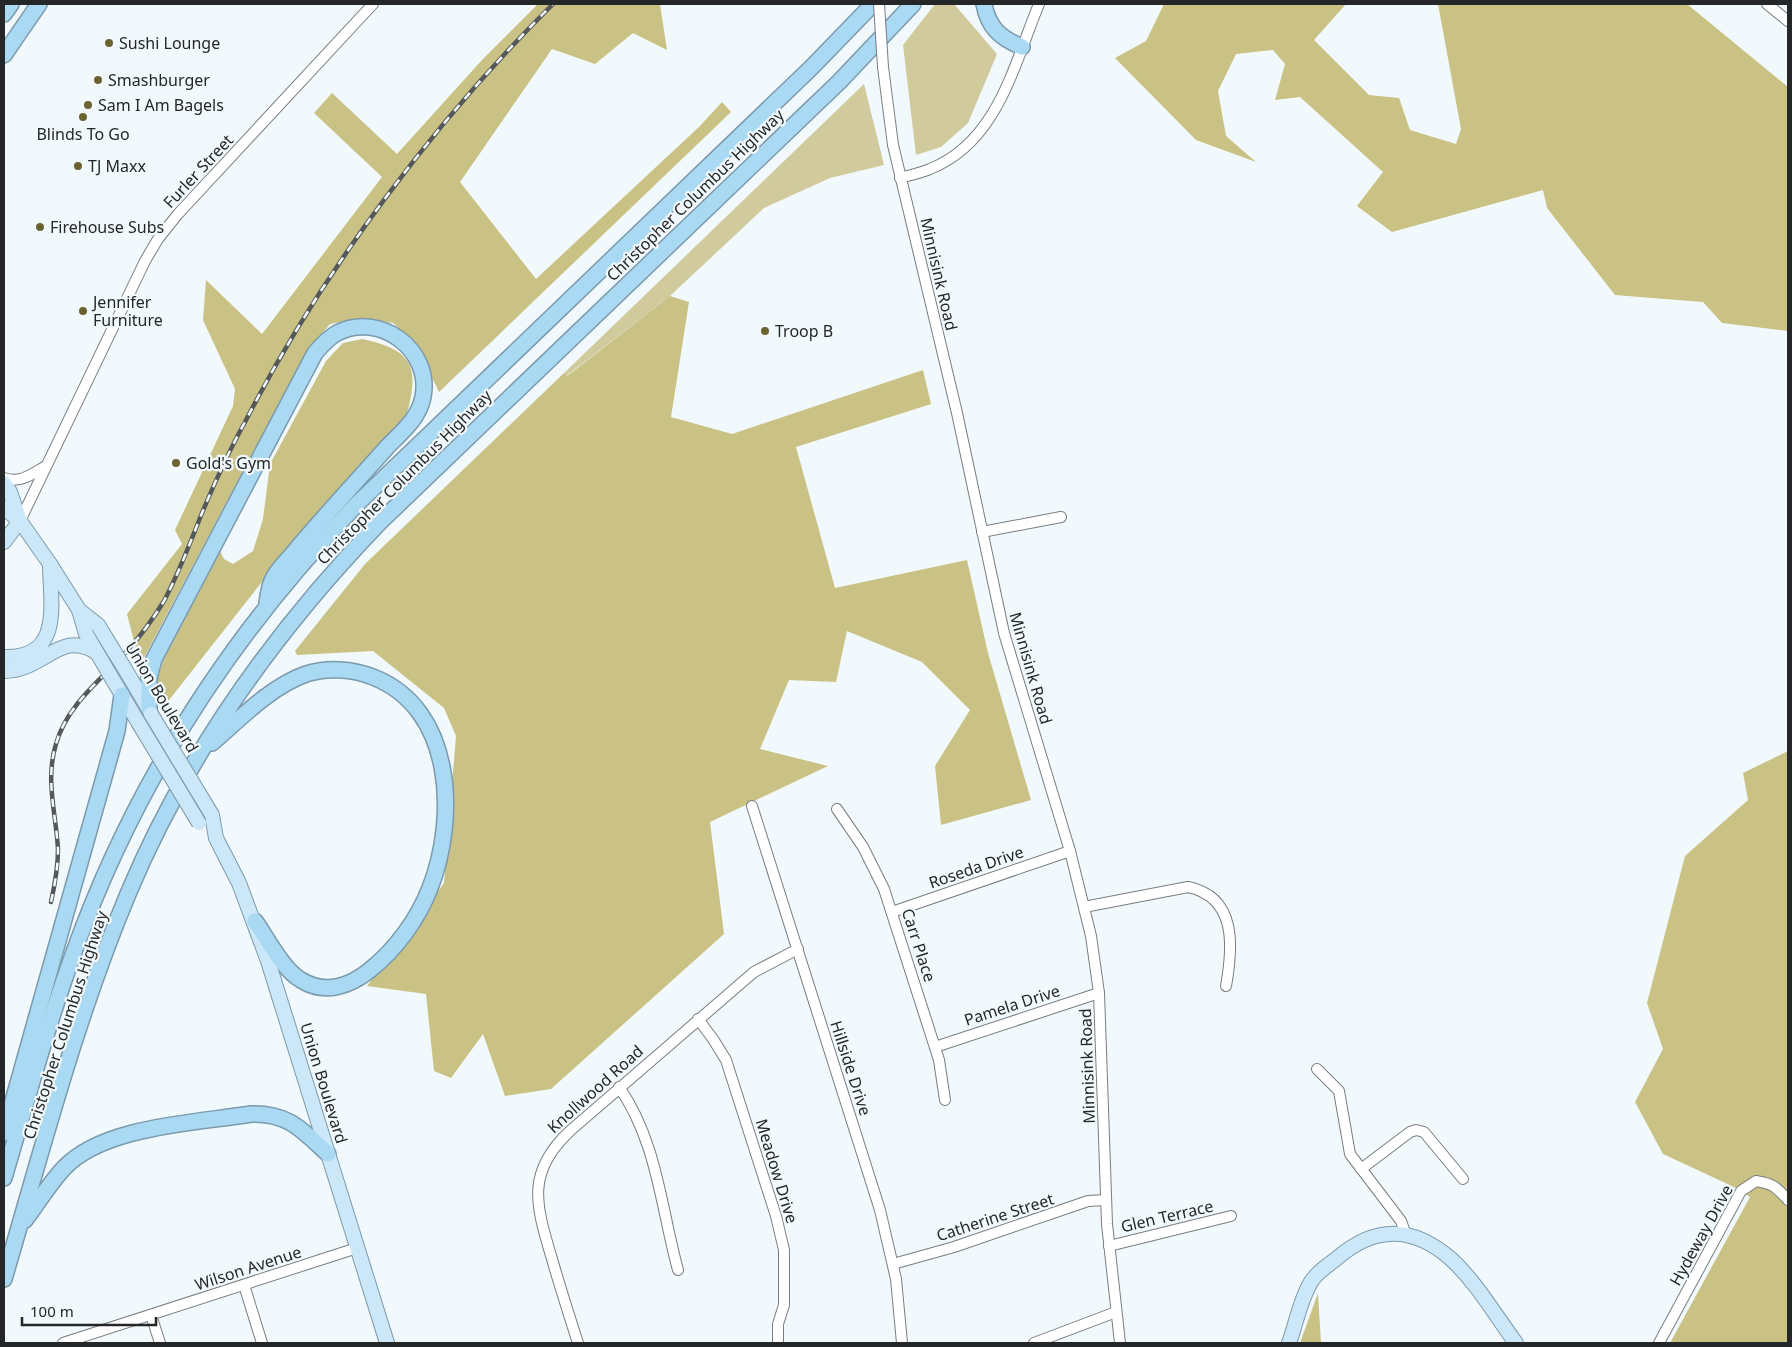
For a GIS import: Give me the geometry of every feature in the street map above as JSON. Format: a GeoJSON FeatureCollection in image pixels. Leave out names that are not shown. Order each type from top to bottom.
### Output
{"type":"FeatureCollection","features":[{"type":"Feature","properties":{"kind":"highway"},"geometry":{"type":"LineString","coordinates":[[4,14],[11,4]]}},
{"type":"Feature","properties":{"kind":"highway"},"geometry":{"type":"LineString","coordinates":[[4,56],[39,4]]}},
{"type":"Feature","properties":{"kind":"highway","name":"Christopher Columbus Highway"},"geometry":{"type":"LineString","coordinates":[[4,1176],[63,982],[110,862],[154,774],[223,664],[310,553],[380,481],[800,79],[873,4]]}},
{"type":"Feature","properties":{"kind":"highway","name":"Christopher Columbus Highway"},"geometry":{"type":"LineString","coordinates":[[4,1279],[79,1029],[110,937],[149,847],[202,751],[248,679],[286,627],[366,536],[833,88],[913,4]]}},
{"type":"Feature","properties":{"kind":"highway"},"geometry":{"type":"LineString","coordinates":[[984,4],[992,28],[1005,38],[1022,46]]}},
{"type":"Feature","properties":{"kind":"highway"},"geometry":{"type":"LineString","coordinates":[[150,711],[149,678],[154,659],[314,353],[328,339],[345,330],[367,326],[388,331],[407,345],[420,364],[424,385],[420,408],[408,425],[329,512],[272,579],[266,607]]}},
{"type":"Feature","properties":{"kind":"highway"},"geometry":{"type":"LineString","coordinates":[[202,751],[261,700],[282,686],[307,674],[332,670],[369,675],[401,693],[426,723],[438,750],[446,801],[444,836],[436,872],[430,890],[412,924],[376,965],[346,985],[327,988],[310,985],[288,969],[255,921]]}},
{"type":"Feature","properties":{"kind":"highway"},"geometry":{"type":"LineString","coordinates":[[4,1133],[117,731],[122,695]]}},
{"type":"Feature","properties":{"kind":"highway"},"geometry":{"type":"LineString","coordinates":[[19,1228],[69,1164],[99,1143],[125,1134],[251,1114],[272,1114],[300,1127],[328,1154]]}},
{"type":"Feature","properties":{"kind":"main road","name":"Union Boulevard"},"geometry":{"type":"LineString","coordinates":[[4,483],[10,492],[20,521],[79,610],[86,634],[138,722],[199,823],[216,838]]}},
{"type":"Feature","properties":{"kind":"main road","name":"Union Boulevard"},"geometry":{"type":"LineString","coordinates":[[4,508],[20,521]]}},
{"type":"Feature","properties":{"kind":"main road"},"geometry":{"type":"LineString","coordinates":[[4,542],[20,521]]}},
{"type":"Feature","properties":{"kind":"main road"},"geometry":{"type":"LineString","coordinates":[[4,657],[28,653],[37,647],[48,634],[53,614],[50,564]]}},
{"type":"Feature","properties":{"kind":"main road","name":"Union Boulevard"},"geometry":{"type":"LineString","coordinates":[[79,610],[98,625],[212,815],[216,838],[239,883],[255,921],[387,1343]]}},
{"type":"Feature","properties":{"kind":"main road"},"geometry":{"type":"LineString","coordinates":[[4,671],[27,668],[68,644],[84,645],[100,658]]}},
{"type":"Feature","properties":{"kind":"main road"},"geometry":{"type":"LineString","coordinates":[[1290,1343],[1305,1296],[1314,1277],[1361,1240],[1385,1234],[1406,1235],[1424,1240],[1436,1247],[1462,1270],[1481,1292],[1516,1343]]}},
{"type":"Feature","properties":{"kind":"street","name":"Furler Street"},"geometry":{"type":"LineString","coordinates":[[20,521],[131,289],[158,239],[178,214],[373,4]]}},
{"type":"Feature","properties":{"kind":"street","name":"Minnisink Road"},"geometry":{"type":"LineString","coordinates":[[879,4],[889,119],[900,178],[957,413],[1015,676],[1070,851],[1096,965],[1099,993],[1106,1200],[1120,1343]]}},
{"type":"Feature","properties":{"kind":"street"},"geometry":{"type":"LineString","coordinates":[[900,178],[939,165],[963,149],[976,136],[997,107],[1039,4]]}},
{"type":"Feature","properties":{"kind":"street"},"geometry":{"type":"LineString","coordinates":[[1767,4],[1788,21]]}},
{"type":"Feature","properties":{"kind":"street"},"geometry":{"type":"LineString","coordinates":[[4,478],[12,480],[24,479],[47,465]]}},
{"type":"Feature","properties":{"kind":"street"},"geometry":{"type":"LineString","coordinates":[[982,532],[1061,517]]}},
{"type":"Feature","properties":{"kind":"street","name":"Hillside Drive"},"geometry":{"type":"LineString","coordinates":[[752,806],[880,1210],[893,1264],[902,1343]]}},
{"type":"Feature","properties":{"kind":"street","name":"Carr Place"},"geometry":{"type":"LineString","coordinates":[[838,809],[871,861],[892,912],[935,1046],[945,1100]]}},
{"type":"Feature","properties":{"kind":"street","name":"Roseda Drive"},"geometry":{"type":"LineString","coordinates":[[892,912],[1070,851]]}},
{"type":"Feature","properties":{"kind":"street"},"geometry":{"type":"LineString","coordinates":[[1084,907],[1188,887],[1203,892],[1217,901],[1227,924],[1231,948],[1226,986]]}},
{"type":"Feature","properties":{"kind":"street","name":"Knollwood Road"},"geometry":{"type":"LineString","coordinates":[[578,1343],[539,1217],[538,1184],[544,1162],[556,1143],[754,972],[798,949]]}},
{"type":"Feature","properties":{"kind":"street","name":"Pamela Drive"},"geometry":{"type":"LineString","coordinates":[[935,1046],[1099,993]]}},
{"type":"Feature","properties":{"kind":"street","name":"Meadow Drive"},"geometry":{"type":"LineString","coordinates":[[698,1019],[714,1038],[726,1060],[776,1216],[784,1250],[785,1285],[778,1343]]}},
{"type":"Feature","properties":{"kind":"street"},"geometry":{"type":"LineString","coordinates":[[1317,1069],[1339,1091],[1350,1154],[1401,1221],[1406,1235]]}},
{"type":"Feature","properties":{"kind":"street"},"geometry":{"type":"LineString","coordinates":[[619,1087],[633,1107],[652,1155],[666,1226],[678,1270]]}},
{"type":"Feature","properties":{"kind":"street"},"geometry":{"type":"LineString","coordinates":[[1361,1169],[1410,1132],[1416,1130],[1424,1132],[1463,1180]]}},
{"type":"Feature","properties":{"kind":"street","name":"Hydeway Drive"},"geometry":{"type":"LineString","coordinates":[[1659,1343],[1742,1191],[1756,1181],[1774,1185],[1788,1200]]}},
{"type":"Feature","properties":{"kind":"street","name":"Catherine Street"},"geometry":{"type":"LineString","coordinates":[[893,1264],[954,1247],[1088,1202],[1106,1200]]}},
{"type":"Feature","properties":{"kind":"street","name":"Glen Terrace"},"geometry":{"type":"LineString","coordinates":[[1109,1246],[1231,1216]]}},
{"type":"Feature","properties":{"kind":"street","name":"Wilson Avenue"},"geometry":{"type":"LineString","coordinates":[[63,1343],[357,1248]]}},
{"type":"Feature","properties":{"kind":"street"},"geometry":{"type":"LineString","coordinates":[[244,1286],[262,1343]]}},
{"type":"Feature","properties":{"kind":"street"},"geometry":{"type":"LineString","coordinates":[[1034,1343],[1116,1312]]}},
{"type":"Feature","properties":{"kind":"street"},"geometry":{"type":"LineString","coordinates":[[151,1315],[160,1343]]}},
{"type":"Feature","properties":{"kind":"shaded area"},"geometry":{"type":"Polygon","coordinates":[[[538,4],[660,4],[667,50],[633,33],[595,64],[552,49],[460,182],[536,279],[700,126],[722,102],[731,112],[439,392],[415,343],[393,323],[362,318],[330,324],[308,349],[140,665],[127,614],[182,544],[175,530],[233,406],[235,389],[203,320],[206,280],[262,334],[382,177],[314,113],[332,93],[397,154],[482,60],[538,4]]]}},
{"type":"Feature","properties":{"kind":"shaded area"},"geometry":{"type":"Polygon","coordinates":[[[935,4],[954,4],[997,54],[968,123],[941,147],[916,155],[903,45],[935,4]]]}},
{"type":"Feature","properties":{"kind":"shaded area"},"geometry":{"type":"Polygon","coordinates":[[[1164,4],[1346,4],[1314,40],[1369,95],[1399,98],[1410,130],[1456,144],[1461,129],[1438,4],[1687,4],[1788,87],[1788,331],[1722,323],[1703,302],[1615,295],[1547,208],[1543,190],[1392,232],[1357,206],[1383,172],[1300,97],[1275,100],[1285,64],[1273,50],[1236,54],[1218,91],[1226,136],[1256,162],[1196,140],[1115,58],[1146,41],[1164,4]]]}},
{"type":"Feature","properties":{"kind":"shaded area"},"geometry":{"type":"Polygon","coordinates":[[[864,84],[884,165],[830,178],[764,208],[670,296],[566,376],[564,373],[864,84]]]}},
{"type":"Feature","properties":{"kind":"shaded area"},"geometry":{"type":"Polygon","coordinates":[[[670,296],[689,302],[671,417],[732,434],[923,370],[931,404],[796,447],[835,588],[967,560],[988,653],[1031,800],[941,825],[935,766],[970,710],[922,662],[847,631],[836,682],[789,680],[760,749],[828,766],[710,822],[724,934],[551,1089],[505,1096],[483,1034],[451,1078],[434,1071],[426,994],[367,986],[444,883],[456,736],[444,708],[373,651],[297,655],[295,651],[365,564],[564,373],[567,376],[670,296]]]}},
{"type":"Feature","properties":{"kind":"shaded area"},"geometry":{"type":"Polygon","coordinates":[[[362,339],[393,349],[409,363],[412,373],[412,385],[406,417],[284,554],[162,709],[157,681],[163,661],[220,551],[224,559],[233,564],[253,551],[263,519],[270,464],[326,361],[343,343],[362,339]]]}},
{"type":"Feature","properties":{"kind":"shaded area"},"geometry":{"type":"Polygon","coordinates":[[[1788,751],[1788,1343],[1670,1343],[1750,1197],[1734,1187],[1663,1154],[1635,1102],[1663,1049],[1647,1003],[1685,856],[1748,800],[1743,773],[1788,751]]]}},
{"type":"Feature","properties":{"kind":"shaded area"},"geometry":{"type":"Polygon","coordinates":[[[1318,1293],[1321,1343],[1300,1343],[1318,1293]]]}},
{"type":"Feature","properties":{"kind":"railway"},"geometry":{"type":"LineString","coordinates":[[51,902],[56,876],[58,849],[51,770],[56,744],[68,717],[85,694],[136,640],[164,601],[217,478],[239,433],[275,366],[345,255],[383,201],[465,98],[553,4]]}},
{"type":"Feature","properties":{"kind":"place","name":"Sushi Lounge"},"geometry":{"type":"Point","coordinates":[109,43]}},
{"type":"Feature","properties":{"kind":"place","name":"Smashburger"},"geometry":{"type":"Point","coordinates":[98,80]}},
{"type":"Feature","properties":{"kind":"place","name":"Sam I Am Bagels"},"geometry":{"type":"Point","coordinates":[88,105]}},
{"type":"Feature","properties":{"kind":"place","name":"Blinds To Go"},"geometry":{"type":"Point","coordinates":[83,117]}},
{"type":"Feature","properties":{"kind":"place","name":"TJ Maxx"},"geometry":{"type":"Point","coordinates":[78,166]}},
{"type":"Feature","properties":{"kind":"place","name":"Firehouse Subs"},"geometry":{"type":"Point","coordinates":[40,227]}},
{"type":"Feature","properties":{"kind":"place","name":"Jennifer Furniture"},"geometry":{"type":"Point","coordinates":[83,311]}},
{"type":"Feature","properties":{"kind":"place","name":"Troop B"},"geometry":{"type":"Point","coordinates":[765,331]}},
{"type":"Feature","properties":{"kind":"place","name":"Gold's Gym"},"geometry":{"type":"Point","coordinates":[176,463]}}]}
